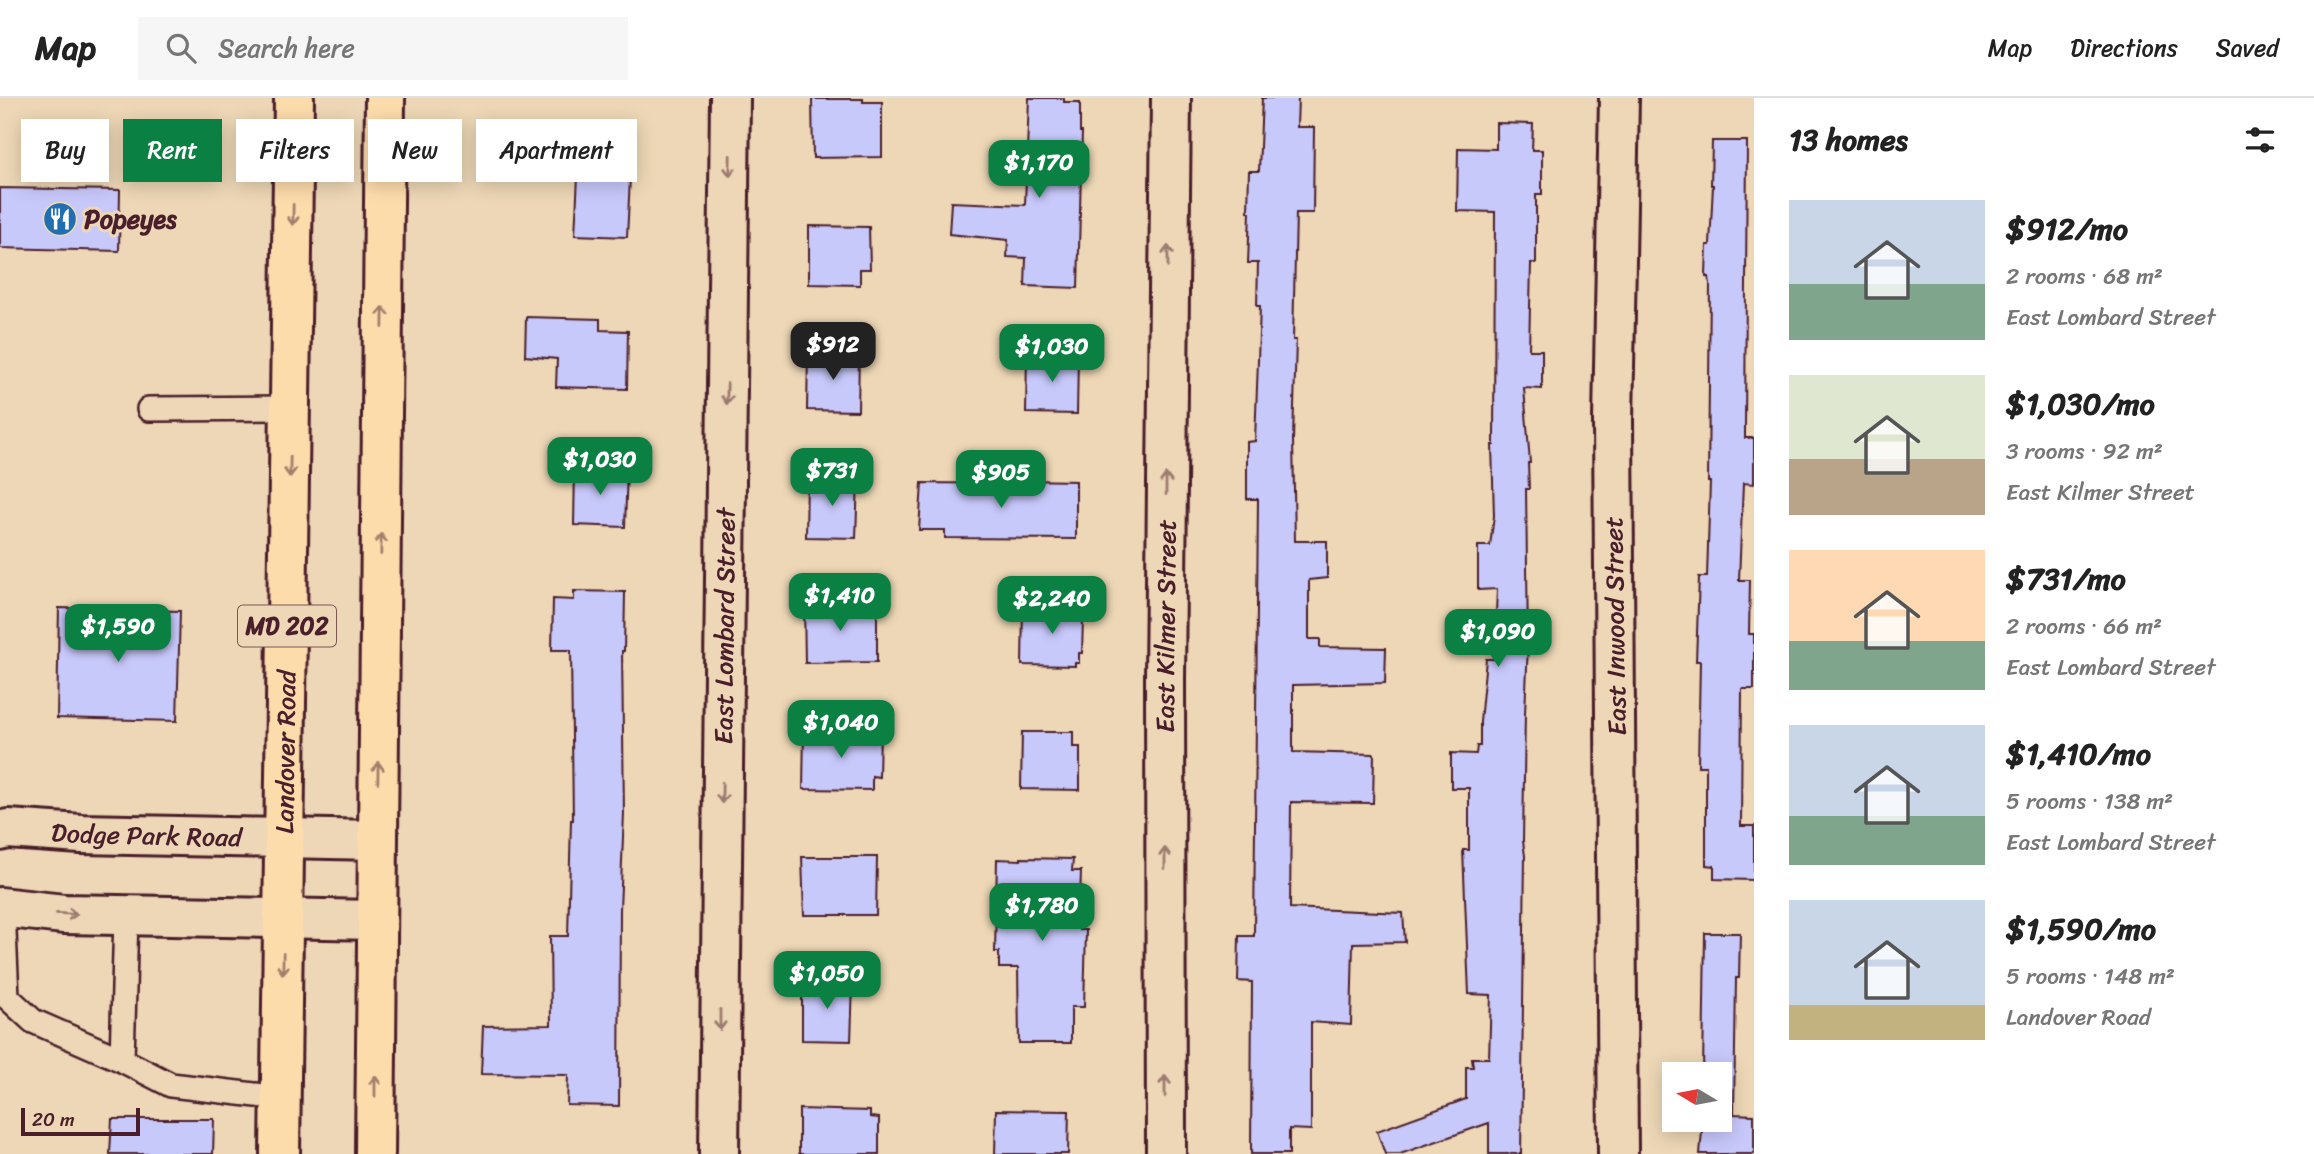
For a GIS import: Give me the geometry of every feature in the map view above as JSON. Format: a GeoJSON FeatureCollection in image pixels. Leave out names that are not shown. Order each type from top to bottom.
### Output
{"type":"FeatureCollection","features":[{"type":"Feature","properties":{"kind":"main road","name":"Landover Road"},"geometry":{"type":"LineString","coordinates":[[281,1154],[294,98]]}},
{"type":"Feature","properties":{"kind":"main road"},"geometry":{"type":"LineString","coordinates":[[374,1154],[385,98]]}},
{"type":"Feature","properties":{"kind":"street","name":"East Lombard Street"},"geometry":{"type":"LineString","coordinates":[[719,1154],[730,98]]}},
{"type":"Feature","properties":{"kind":"street","name":"East Kilmer Street"},"geometry":{"type":"LineString","coordinates":[[1166,1154],[1165,665],[1171,98]]}},
{"type":"Feature","properties":{"kind":"street","name":"East Inwood Street"},"geometry":{"type":"LineString","coordinates":[[1618,1154],[1613,421],[1619,98]]}},
{"type":"Feature","properties":{"kind":"street","name":"Dodge Park Road"},"geometry":{"type":"LineString","coordinates":[[0,831],[8,829],[81,834],[377,840]]}},
{"type":"Feature","properties":{"kind":"street"},"geometry":{"type":"LineString","coordinates":[[1,908],[126,916],[377,920]]}},
{"type":"Feature","properties":{"kind":"lane"},"geometry":{"type":"LineString","coordinates":[[149,409],[290,408]]}},
{"type":"Feature","properties":{"kind":"lane"},"geometry":{"type":"LineString","coordinates":[[1,908],[7,997],[33,1021],[171,1085],[281,1097]]}},
{"type":"Feature","properties":{"kind":"lane"},"geometry":{"type":"LineString","coordinates":[[122,1060],[126,916]]}},
{"type":"Feature","properties":{"kind":"building"},"geometry":{"type":"Polygon","coordinates":[[[1029,98],[1064,98],[1064,102],[1080,102],[1082,132],[1078,288],[1025,286],[1026,258],[1007,257],[1008,240],[949,234],[951,202],[1025,205],[1029,98]]]}},
{"type":"Feature","properties":{"kind":"building"},"geometry":{"type":"Polygon","coordinates":[[[1262,98],[1298,98],[1297,127],[1314,127],[1313,213],[1296,213],[1293,340],[1296,340],[1293,440],[1295,541],[1327,541],[1327,578],[1309,580],[1309,639],[1320,639],[1320,647],[1386,648],[1385,683],[1293,685],[1293,752],[1374,754],[1373,803],[1291,802],[1290,908],[1403,913],[1405,942],[1353,943],[1351,1025],[1311,1022],[1311,1130],[1289,1129],[1289,1154],[1251,1154],[1252,982],[1238,981],[1239,936],[1254,936],[1258,499],[1247,499],[1247,442],[1255,441],[1260,306],[1257,306],[1258,263],[1248,263],[1248,212],[1249,171],[1259,171],[1262,98]]]}},
{"type":"Feature","properties":{"kind":"building"},"geometry":{"type":"Polygon","coordinates":[[[812,99],[863,99],[863,102],[882,102],[882,157],[813,158],[812,99]]]}},
{"type":"Feature","properties":{"kind":"building"},"geometry":{"type":"Polygon","coordinates":[[[1496,123],[1533,124],[1532,150],[1542,150],[1542,194],[1536,194],[1536,263],[1531,263],[1529,350],[1542,350],[1542,389],[1524,388],[1530,463],[1529,489],[1526,489],[1528,644],[1523,841],[1521,1154],[1489,1154],[1489,1123],[1400,1154],[1385,1154],[1377,1131],[1466,1099],[1466,1067],[1473,1067],[1472,1058],[1489,1058],[1491,995],[1469,994],[1463,850],[1469,850],[1469,788],[1451,788],[1451,753],[1476,754],[1477,746],[1480,746],[1486,659],[1494,659],[1497,589],[1478,590],[1478,546],[1490,546],[1494,516],[1492,445],[1495,212],[1457,211],[1458,148],[1496,149],[1496,123]]]}},
{"type":"Feature","properties":{"kind":"building"},"geometry":{"type":"Polygon","coordinates":[[[1712,141],[1747,141],[1745,438],[1754,438],[1754,484],[1743,483],[1739,580],[1750,580],[1749,634],[1754,634],[1754,689],[1742,689],[1741,826],[1754,826],[1754,880],[1714,879],[1714,866],[1706,865],[1706,766],[1698,766],[1700,661],[1696,661],[1699,577],[1707,577],[1710,482],[1710,284],[1709,277],[1706,277],[1713,185],[1712,141]]]}},
{"type":"Feature","properties":{"kind":"building"},"geometry":{"type":"Polygon","coordinates":[[[578,182],[630,182],[627,237],[575,235],[578,182]]]}},
{"type":"Feature","properties":{"kind":"building","name":"Popeyes"},"geometry":{"type":"Polygon","coordinates":[[[0,188],[120,190],[119,251],[0,248],[0,188]]]}},
{"type":"Feature","properties":{"kind":"building"},"geometry":{"type":"Polygon","coordinates":[[[809,226],[869,227],[870,269],[860,269],[860,285],[809,284],[809,226]]]}},
{"type":"Feature","properties":{"kind":"building"},"geometry":{"type":"Polygon","coordinates":[[[526,317],[600,319],[600,330],[628,331],[627,389],[556,387],[557,359],[525,356],[526,317]]]}},
{"type":"Feature","properties":{"kind":"building"},"geometry":{"type":"Polygon","coordinates":[[[808,352],[859,353],[858,411],[807,410],[808,352]]]}},
{"type":"Feature","properties":{"kind":"building"},"geometry":{"type":"Polygon","coordinates":[[[1027,354],[1078,356],[1077,414],[1026,413],[1027,354]]]}},
{"type":"Feature","properties":{"kind":"building"},"geometry":{"type":"Polygon","coordinates":[[[575,467],[627,468],[625,527],[574,525],[575,467]]]}},
{"type":"Feature","properties":{"kind":"building"},"geometry":{"type":"Polygon","coordinates":[[[807,478],[858,479],[856,538],[806,537],[807,478]]]}},
{"type":"Feature","properties":{"kind":"building"},"geometry":{"type":"Polygon","coordinates":[[[1025,480],[1076,481],[1076,539],[945,538],[945,530],[919,530],[922,483],[1025,484],[1025,480]]]}},
{"type":"Feature","properties":{"kind":"building"},"geometry":{"type":"Polygon","coordinates":[[[574,591],[625,592],[622,651],[624,813],[620,910],[619,1106],[567,1105],[568,1075],[481,1074],[483,1026],[551,1025],[550,936],[568,936],[573,820],[571,650],[552,650],[553,599],[574,600],[574,591]]]}},
{"type":"Feature","properties":{"kind":"building"},"geometry":{"type":"Polygon","coordinates":[[[857,602],[857,606],[877,606],[877,662],[805,663],[804,603],[857,602]]]}},
{"type":"Feature","properties":{"kind":"building"},"geometry":{"type":"Polygon","coordinates":[[[1023,607],[1075,607],[1075,611],[1080,610],[1080,619],[1083,619],[1079,663],[1075,663],[1075,666],[1022,665],[1023,607]]]}},
{"type":"Feature","properties":{"kind":"building"},"geometry":{"type":"Polygon","coordinates":[[[59,608],[180,611],[177,721],[57,718],[59,608]]]}},
{"type":"Feature","properties":{"kind":"building"},"geometry":{"type":"Polygon","coordinates":[[[804,730],[880,731],[879,777],[872,776],[872,790],[803,789],[804,730]]]}},
{"type":"Feature","properties":{"kind":"building"},"geometry":{"type":"Polygon","coordinates":[[[1022,732],[1073,732],[1073,747],[1080,747],[1080,790],[1021,789],[1022,732]]]}},
{"type":"Feature","properties":{"kind":"building"},"geometry":{"type":"Polygon","coordinates":[[[802,857],[877,857],[876,915],[804,915],[802,857]]]}},
{"type":"Feature","properties":{"kind":"building"},"geometry":{"type":"Polygon","coordinates":[[[997,859],[1073,859],[1072,871],[1081,871],[1079,930],[1086,930],[1084,1007],[1071,1007],[1071,1043],[1019,1043],[1018,968],[999,968],[999,952],[995,952],[997,859]]]}},
{"type":"Feature","properties":{"kind":"building"},"geometry":{"type":"Polygon","coordinates":[[[1705,933],[1740,933],[1739,978],[1736,978],[1734,1114],[1754,1115],[1754,1154],[1700,1154],[1702,1132],[1732,1132],[1732,1062],[1703,1062],[1705,933]]]}},
{"type":"Feature","properties":{"kind":"building"},"geometry":{"type":"Polygon","coordinates":[[[802,981],[853,983],[851,1041],[802,1040],[802,981]]]}},
{"type":"Feature","properties":{"kind":"building"},"geometry":{"type":"Polygon","coordinates":[[[799,1109],[870,1111],[870,1117],[879,1118],[879,1154],[799,1154],[799,1109]]]}},
{"type":"Feature","properties":{"kind":"building"},"geometry":{"type":"Polygon","coordinates":[[[996,1110],[1069,1111],[1068,1154],[995,1154],[996,1110]]]}},
{"type":"Feature","properties":{"kind":"building"},"geometry":{"type":"Polygon","coordinates":[[[112,1119],[214,1119],[213,1154],[110,1154],[112,1119]]]}},
{"type":"Feature","properties":{"kind":"place","name":"Popeyes"},"geometry":{"type":"Point","coordinates":[60,219]}}]}
